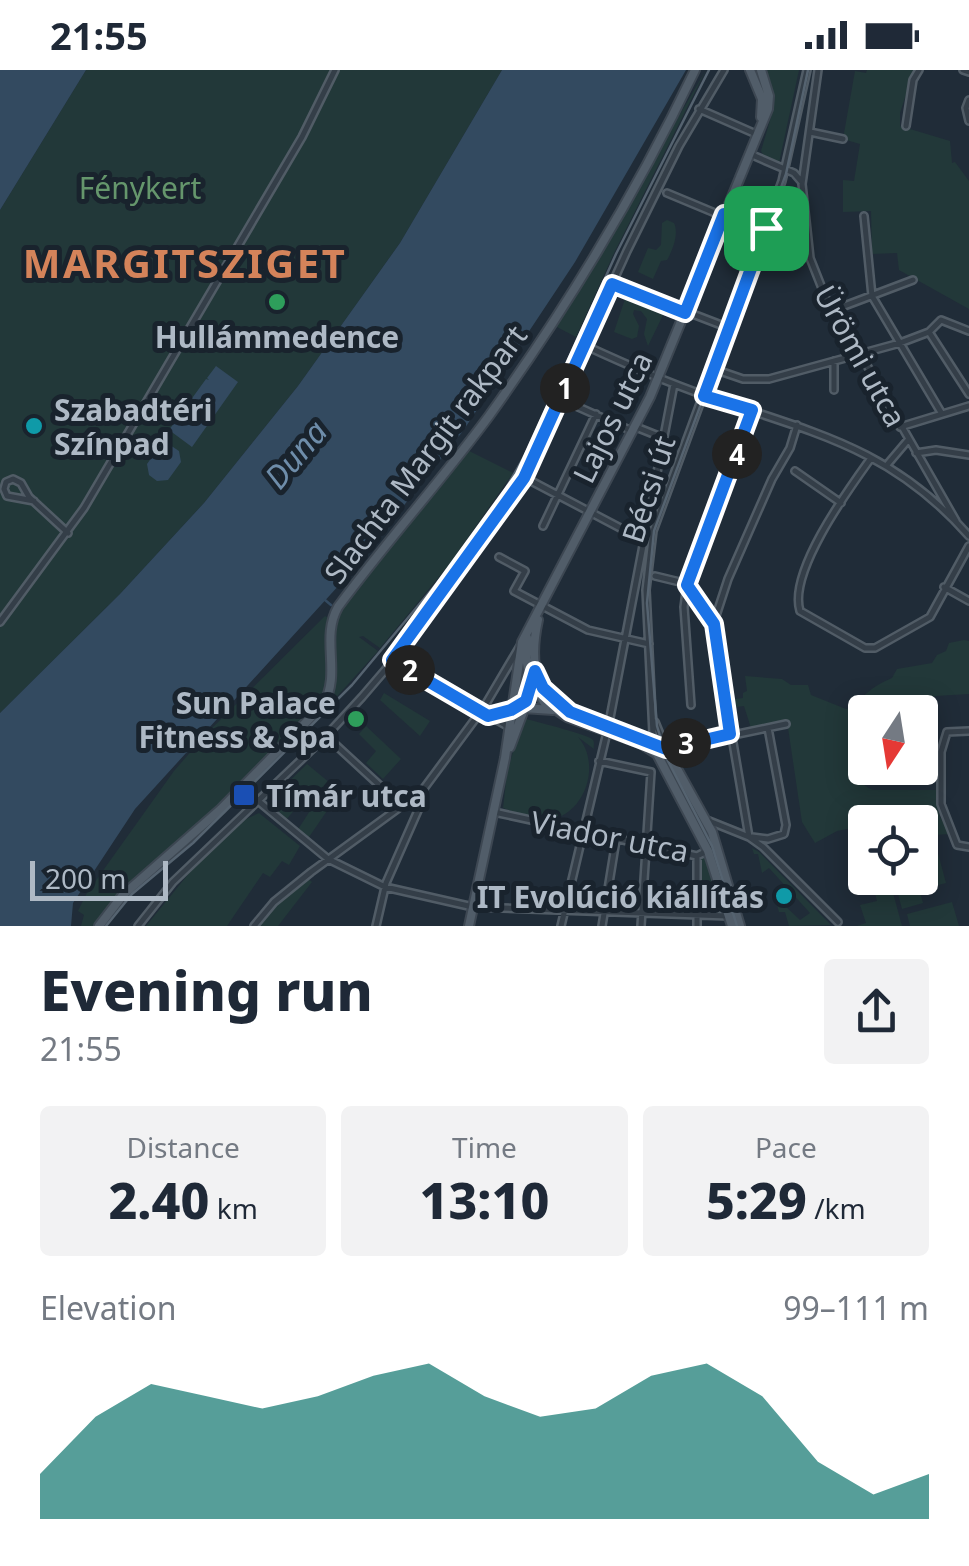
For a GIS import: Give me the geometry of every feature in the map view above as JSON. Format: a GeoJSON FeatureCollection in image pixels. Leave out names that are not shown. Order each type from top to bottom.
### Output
{"type":"FeatureCollection","features":[{"type":"Feature","properties":{"kind":"main road","name":"Slachta Margit rakpart"},"geometry":{"type":"LineString","coordinates":[[99,926],[130,888],[221,809],[322,705],[331,687],[329,632],[338,606],[458,456],[527,360],[613,223],[695,70]]}},
{"type":"Feature","properties":{"kind":"main road"},"geometry":{"type":"LineString","coordinates":[[750,70],[762,99],[758,130]]}},
{"type":"Feature","properties":{"kind":"main road"},"geometry":{"type":"LineString","coordinates":[[758,130],[769,101],[760,70]]}},
{"type":"Feature","properties":{"kind":"main road","name":"Lajos utca"},"geometry":{"type":"LineString","coordinates":[[505,758],[522,642],[659,378],[758,130]]}},
{"type":"Feature","properties":{"kind":"main road","name":"Lajos utca"},"geometry":{"type":"LineString","coordinates":[[532,686],[541,608]]}},
{"type":"Feature","properties":{"kind":"main road"},"geometry":{"type":"LineString","coordinates":[[532,624],[526,652],[532,686],[555,711]]}},
{"type":"Feature","properties":{"kind":"main road"},"geometry":{"type":"LineString","coordinates":[[535,671],[554,701],[570,712],[607,730],[651,738],[666,749]]}},
{"type":"Feature","properties":{"kind":"main road"},"geometry":{"type":"LineString","coordinates":[[469,926],[505,758],[532,686]]}},
{"type":"Feature","properties":{"kind":"main road"},"geometry":{"type":"LineString","coordinates":[[524,704],[640,742],[657,754]]}},
{"type":"Feature","properties":{"kind":"main road","name":"Bécsi út"},"geometry":{"type":"LineString","coordinates":[[666,749],[706,820],[716,829],[720,858],[740,926]]}},
{"type":"Feature","properties":{"kind":"main road","name":"Bécsi út"},"geometry":{"type":"LineString","coordinates":[[657,754],[708,851],[732,926]]}},
{"type":"Feature","properties":{"kind":"street"},"geometry":{"type":"LineString","coordinates":[[0,622],[68,533],[302,137],[336,70]]}},
{"type":"Feature","properties":{"kind":"street","name":"Bécsi út"},"geometry":{"type":"LineString","coordinates":[[657,754],[651,738],[654,719],[646,590],[653,531],[786,170],[807,70]]}},
{"type":"Feature","properties":{"kind":"street","name":"Ürömi utca"},"geometry":{"type":"LineString","coordinates":[[818,70],[802,184],[806,241],[815,275],[831,311],[861,355],[956,521]]}},
{"type":"Feature","properties":{"kind":"street"},"geometry":{"type":"LineString","coordinates":[[906,126],[913,80],[919,70]]}},
{"type":"Feature","properties":{"kind":"street"},"geometry":{"type":"LineString","coordinates":[[138,926],[172,882],[326,736],[392,660],[524,478],[612,284],[719,72]]}},
{"type":"Feature","properties":{"kind":"street"},"geometry":{"type":"LineString","coordinates":[[969,100],[969,122]]}},
{"type":"Feature","properties":{"kind":"street"},"geometry":{"type":"LineString","coordinates":[[700,109],[758,130]]}},
{"type":"Feature","properties":{"kind":"street"},"geometry":{"type":"LineString","coordinates":[[810,132],[843,139]]}},
{"type":"Feature","properties":{"kind":"street"},"geometry":{"type":"LineString","coordinates":[[748,154],[796,174],[802,184]]}},
{"type":"Feature","properties":{"kind":"street"},"geometry":{"type":"LineString","coordinates":[[667,193],[806,241]]}},
{"type":"Feature","properties":{"kind":"street"},"geometry":{"type":"LineString","coordinates":[[864,216],[872,296],[942,414]]}},
{"type":"Feature","properties":{"kind":"street"},"geometry":{"type":"LineString","coordinates":[[831,311],[913,280]]}},
{"type":"Feature","properties":{"kind":"street"},"geometry":{"type":"LineString","coordinates":[[612,284],[730,328]]}},
{"type":"Feature","properties":{"kind":"street"},"geometry":{"type":"LineString","coordinates":[[714,370],[744,379],[768,379],[900,342],[929,332],[941,320],[969,332]]}},
{"type":"Feature","properties":{"kind":"street"},"geometry":{"type":"LineString","coordinates":[[929,332],[969,394]]}},
{"type":"Feature","properties":{"kind":"street"},"geometry":{"type":"LineString","coordinates":[[584,346],[704,396],[839,440],[930,496],[969,536]]}},
{"type":"Feature","properties":{"kind":"street"},"geometry":{"type":"LineString","coordinates":[[834,361],[834,390]]}},
{"type":"Feature","properties":{"kind":"street"},"geometry":{"type":"LineString","coordinates":[[561,926],[607,730],[674,384]]}},
{"type":"Feature","properties":{"kind":"street"},"geometry":{"type":"LineString","coordinates":[[567,402],[661,437]]}},
{"type":"Feature","properties":{"kind":"street"},"geometry":{"type":"LineString","coordinates":[[900,427],[969,406]]}},
{"type":"Feature","properties":{"kind":"street"},"geometry":{"type":"LineString","coordinates":[[691,706],[684,618],[687,585],[752,410]]}},
{"type":"Feature","properties":{"kind":"street"},"geometry":{"type":"LineString","coordinates":[[544,526],[596,414]]}},
{"type":"Feature","properties":{"kind":"street"},"geometry":{"type":"LineString","coordinates":[[798,424],[728,579],[714,624],[749,837],[838,922]]}},
{"type":"Feature","properties":{"kind":"street"},"geometry":{"type":"LineString","coordinates":[[886,466],[908,440]]}},
{"type":"Feature","properties":{"kind":"street"},"geometry":{"type":"LineString","coordinates":[[916,454],[936,450],[969,456]]}},
{"type":"Feature","properties":{"kind":"street"},"geometry":{"type":"LineString","coordinates":[[871,458],[841,503],[802,578],[798,606],[808,617],[870,649],[889,642],[930,616],[969,550]]}},
{"type":"Feature","properties":{"kind":"street"},"geometry":{"type":"LineString","coordinates":[[795,471],[841,503]]}},
{"type":"Feature","properties":{"kind":"street"},"geometry":{"type":"LineString","coordinates":[[34,502],[7,496],[6,482],[19,481],[34,502],[68,533]]}},
{"type":"Feature","properties":{"kind":"street"},"geometry":{"type":"LineString","coordinates":[[533,482],[645,541]]}},
{"type":"Feature","properties":{"kind":"street"},"geometry":{"type":"LineString","coordinates":[[930,496],[934,484]]}},
{"type":"Feature","properties":{"kind":"street"},"geometry":{"type":"LineString","coordinates":[[499,557],[525,571],[514,591],[541,608],[588,630],[649,644]]}},
{"type":"Feature","properties":{"kind":"street"},"geometry":{"type":"LineString","coordinates":[[656,576],[687,585],[714,624]]}},
{"type":"Feature","properties":{"kind":"street"},"geometry":{"type":"LineString","coordinates":[[944,588],[969,601]]}},
{"type":"Feature","properties":{"kind":"street","name":"Lajos utca"},"geometry":{"type":"LineString","coordinates":[[254,926],[274,902],[422,792],[481,712],[522,642]]}},
{"type":"Feature","properties":{"kind":"street"},"geometry":{"type":"LineString","coordinates":[[392,660],[509,727]]}},
{"type":"Feature","properties":{"kind":"street"},"geometry":{"type":"LineString","coordinates":[[488,716],[524,704]]}},
{"type":"Feature","properties":{"kind":"street","name":"Bécsi út"},"geometry":{"type":"LineString","coordinates":[[654,719],[666,749]]}},
{"type":"Feature","properties":{"kind":"street"},"geometry":{"type":"LineString","coordinates":[[666,749],[786,724]]}},
{"type":"Feature","properties":{"kind":"street"},"geometry":{"type":"LineString","coordinates":[[716,829],[749,837],[784,834],[786,825],[768,728]]}},
{"type":"Feature","properties":{"kind":"street"},"geometry":{"type":"LineString","coordinates":[[966,847],[957,845],[942,811],[940,752],[942,737],[947,732],[969,732]]}},
{"type":"Feature","properties":{"kind":"street"},"geometry":{"type":"LineString","coordinates":[[326,736],[402,806]]}},
{"type":"Feature","properties":{"kind":"street"},"geometry":{"type":"LineString","coordinates":[[599,762],[650,770],[641,926]]}},
{"type":"Feature","properties":{"kind":"street"},"geometry":{"type":"LineString","coordinates":[[376,926],[385,888],[420,806],[422,792]]}},
{"type":"Feature","properties":{"kind":"street"},"geometry":{"type":"LineString","coordinates":[[256,800],[328,860],[385,888],[474,907],[728,916]]}},
{"type":"Feature","properties":{"kind":"street","name":"Viador utca"},"geometry":{"type":"LineString","coordinates":[[494,812],[697,856],[714,848],[720,858]]}},
{"type":"Feature","properties":{"kind":"street"},"geometry":{"type":"LineString","coordinates":[[602,926],[616,839]]}},
{"type":"Feature","properties":{"kind":"street"},"geometry":{"type":"LineString","coordinates":[[696,926],[697,856]]}},
{"type":"Feature","properties":{"kind":"green space","name":"Fénykert"},"geometry":{"type":"Polygon","coordinates":[[[86,70],[502,70],[400,243],[298,386],[204,503],[120,594],[0,713],[0,210],[86,70]]]}},
{"type":"Feature","properties":{"kind":"green space"},"geometry":{"type":"Polygon","coordinates":[[[706,70],[576,337],[555,326],[706,70]]]}},
{"type":"Feature","properties":{"kind":"green space"},"geometry":{"type":"Polygon","coordinates":[[[767,70],[799,70],[779,163],[761,151],[774,107],[767,70]]]}},
{"type":"Feature","properties":{"kind":"green space"},"geometry":{"type":"Polygon","coordinates":[[[914,70],[900,113],[900,126],[950,141],[952,163],[969,181],[969,309],[899,270],[897,253],[872,254],[871,211],[843,212],[843,180],[854,181],[860,144],[843,139],[855,71],[914,70]]]}},
{"type":"Feature","properties":{"kind":"green space"},"geometry":{"type":"Polygon","coordinates":[[[662,223],[674,223],[675,242],[653,279],[638,272],[648,248],[656,250],[661,245],[662,223]]]}},
{"type":"Feature","properties":{"kind":"green space"},"geometry":{"type":"Polygon","coordinates":[[[626,296],[665,311],[648,346],[644,334],[647,319],[641,311],[634,310],[633,314],[639,326],[637,337],[632,339],[614,332],[626,296]]]}},
{"type":"Feature","properties":{"kind":"green space"},"geometry":{"type":"Polygon","coordinates":[[[469,451],[513,473],[448,566],[380,648],[359,637],[378,651],[323,712],[316,708],[198,830],[130,882],[95,926],[81,926],[84,915],[78,911],[87,893],[174,771],[325,616],[336,622],[339,612],[469,451]]]}},
{"type":"Feature","properties":{"kind":"green space"},"geometry":{"type":"Polygon","coordinates":[[[969,641],[969,694],[866,695],[892,678],[897,669],[932,663],[949,643],[969,641]]]}},
{"type":"Feature","properties":{"kind":"green space"},"geometry":{"type":"Polygon","coordinates":[[[745,676],[808,685],[811,695],[846,709],[848,785],[864,785],[873,790],[937,790],[940,817],[950,834],[938,835],[938,805],[848,805],[848,829],[815,843],[802,822],[787,721],[751,728],[744,706],[729,708],[728,700],[743,698],[747,691],[745,676]]]}},
{"type":"Feature","properties":{"kind":"green space"},"geometry":{"type":"Polygon","coordinates":[[[384,693],[430,721],[420,736],[380,700],[384,693]]]}},
{"type":"Feature","properties":{"kind":"green space"},"geometry":{"type":"Polygon","coordinates":[[[522,720],[594,741],[594,749],[578,737],[589,762],[589,776],[578,802],[556,819],[526,818],[503,808],[507,773],[522,720]]]}},
{"type":"Feature","properties":{"kind":"green space"},"geometry":{"type":"Polygon","coordinates":[[[366,726],[401,759],[383,779],[366,763],[376,751],[359,734],[366,726]]]}},
{"type":"Feature","properties":{"kind":"green space"},"geometry":{"type":"Polygon","coordinates":[[[307,764],[347,797],[338,809],[331,805],[307,840],[297,831],[313,806],[304,799],[285,821],[267,803],[307,764]]]}},
{"type":"Feature","properties":{"kind":"green space"},"geometry":{"type":"Polygon","coordinates":[[[259,813],[300,846],[289,865],[282,861],[270,877],[263,873],[227,926],[146,926],[195,866],[244,820],[259,813]]]}},
{"type":"Feature","properties":{"kind":"green space"},"geometry":{"type":"Polygon","coordinates":[[[752,848],[831,925],[789,926],[785,912],[779,912],[777,904],[782,903],[800,920],[810,913],[769,868],[762,873],[758,854],[752,848]]]}},
{"type":"Feature","properties":{"kind":"green space"},"geometry":{"type":"Polygon","coordinates":[[[938,853],[946,883],[938,885],[938,853]]]}},
{"type":"Feature","properties":{"kind":"green space"},"geometry":{"type":"Polygon","coordinates":[[[699,857],[707,858],[722,910],[704,910],[699,857]]]}},
{"type":"Feature","properties":{"kind":"green space"},"geometry":{"type":"Polygon","coordinates":[[[306,877],[312,882],[278,926],[257,926],[276,902],[306,877]]]}},
{"type":"Feature","properties":{"kind":"green space"},"geometry":{"type":"Polygon","coordinates":[[[875,895],[894,895],[902,926],[857,926],[866,923],[860,905],[877,901],[875,895]]]}},
{"type":"Feature","properties":{"kind":"green space"},"geometry":{"type":"Polygon","coordinates":[[[898,895],[921,895],[923,903],[902,909],[898,895]]]}},
{"type":"Feature","properties":{"kind":"green space"},"geometry":{"type":"Polygon","coordinates":[[[952,902],[959,926],[910,926],[907,914],[952,902]]]}},
{"type":"Feature","properties":{"kind":"water"},"geometry":{"type":"Polygon","coordinates":[[[0,70],[86,70],[0,210],[0,70]]]}},
{"type":"Feature","properties":{"kind":"water","name":"Duna"},"geometry":{"type":"Polygon","coordinates":[[[502,70],[686,70],[575,262],[463,431],[351,572],[135,809],[73,903],[71,926],[0,926],[0,713],[120,594],[204,503],[298,386],[400,243],[502,70]]]}},
{"type":"Feature","properties":{"kind":"water"},"geometry":{"type":"Polygon","coordinates":[[[216,366],[238,382],[192,447],[169,430],[216,366]]]}},
{"type":"Feature","properties":{"kind":"water"},"geometry":{"type":"Polygon","coordinates":[[[170,445],[179,451],[181,462],[168,480],[157,481],[149,475],[147,464],[159,447],[170,445]]]}},
{"type":"Feature","properties":{"kind":"waterway"},"geometry":{"type":"LineString","coordinates":[[325,600],[331,605]]}},
{"type":"Feature","properties":{"kind":"tram line"},"geometry":{"type":"LineString","coordinates":[[106,926],[132,894],[193,843],[352,685],[447,571],[498,502],[525,455],[616,254],[709,70]]}},
{"type":"Feature","properties":{"kind":"tram line"},"geometry":{"type":"LineString","coordinates":[[737,926],[712,846],[667,759],[657,726],[647,603],[654,531],[786,174],[808,70]]}},
{"type":"Feature","properties":{"kind":"place","name":"Hullámmedence"},"geometry":{"type":"Point","coordinates":[277,302]}},
{"type":"Feature","properties":{"kind":"place","name":"Szabadtéri Színpad"},"geometry":{"type":"Point","coordinates":[34,426]}},
{"type":"Feature","properties":{"kind":"place","name":"Sun Palace Fitness & Spa"},"geometry":{"type":"Point","coordinates":[356,719]}},
{"type":"Feature","properties":{"kind":"place","name":"Tímár utca"},"geometry":{"type":"Point","coordinates":[244,795]}},
{"type":"Feature","properties":{"kind":"place","name":"IT Evolúció kiállítás"},"geometry":{"type":"Point","coordinates":[784,896]}},
{"type":"Feature","properties":{"kind":"district","name":"MARGITSZIGET"},"geometry":{"type":"Point","coordinates":[185,262]}},
{"type":"Feature","properties":{"kind":"route"},"geometry":{"type":"LineString","coordinates":[[724,214],[766,228],[704,396],[752,410],[687,585],[714,624],[730,734],[666,749],[570,712],[554,701],[535,671],[526,701],[488,716],[392,660],[524,478],[612,284],[685,313],[724,214]]}}]}
